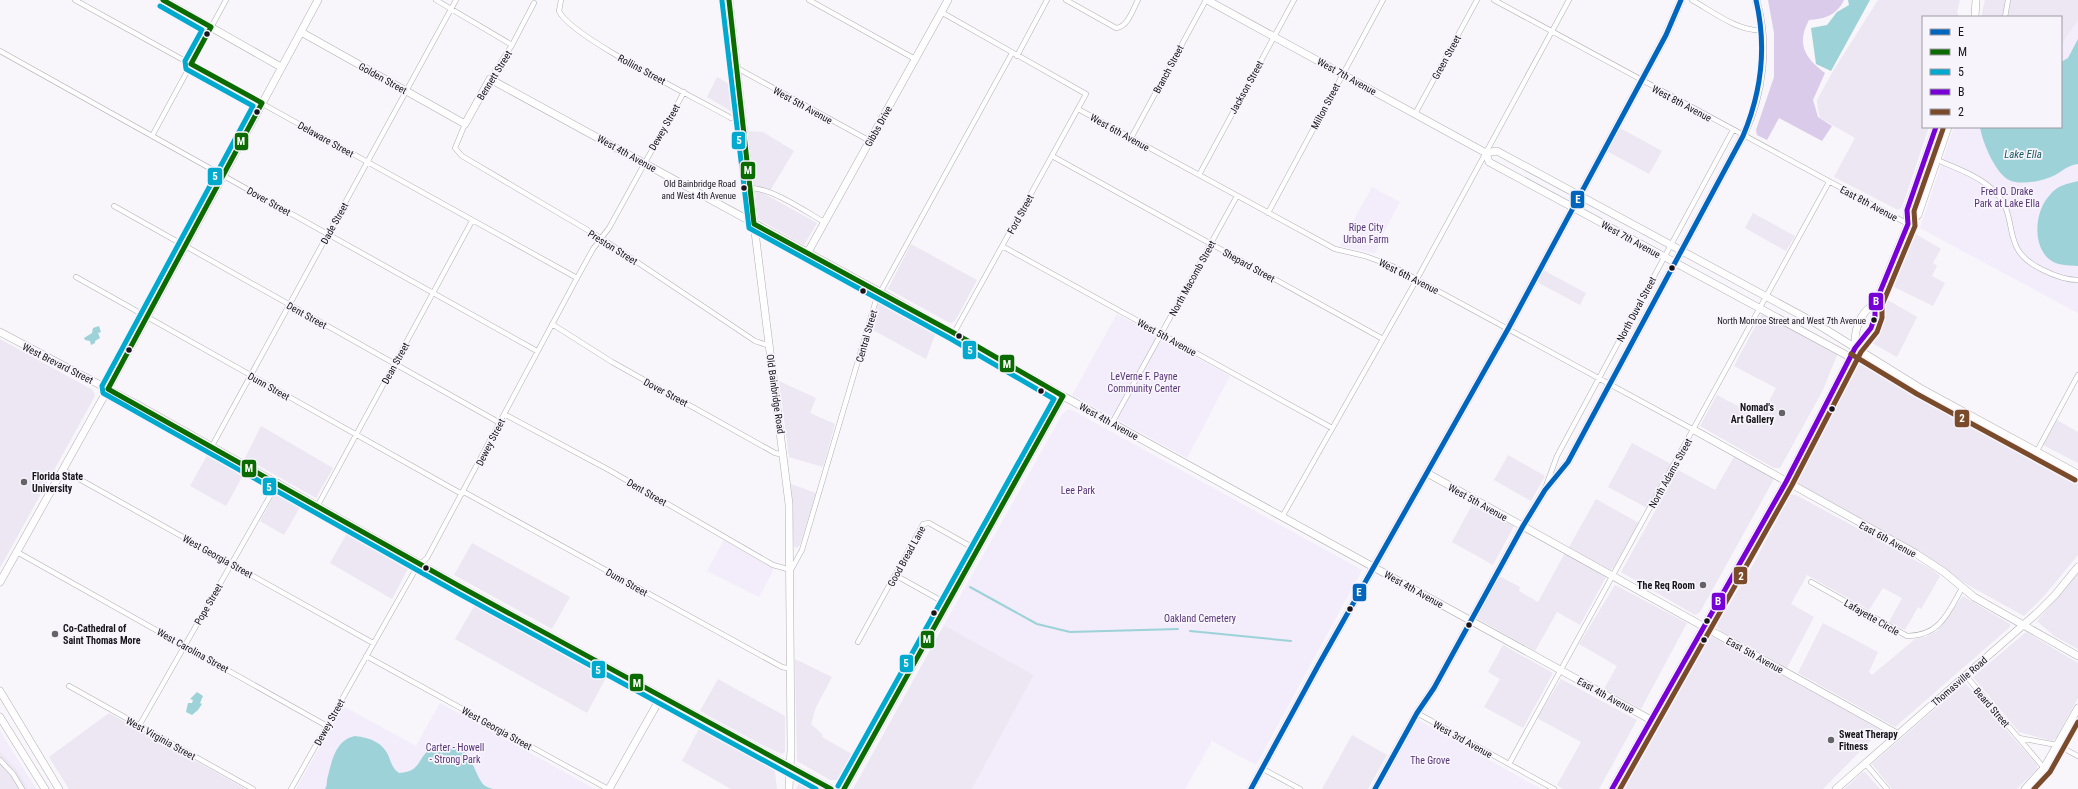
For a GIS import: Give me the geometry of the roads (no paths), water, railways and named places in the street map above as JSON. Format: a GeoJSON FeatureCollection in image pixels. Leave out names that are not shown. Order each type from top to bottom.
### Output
{"type":"FeatureCollection","features":[{"type":"Feature","properties":{"kind":"street","name":"Delaware Street"},"geometry":{"type":"LineString","coordinates":[[75,0],[577,278]]}},
{"type":"Feature","properties":{"kind":"street"},"geometry":{"type":"LineString","coordinates":[[164,0],[281,67]]}},
{"type":"Feature","properties":{"kind":"street"},"geometry":{"type":"LineString","coordinates":[[152,136],[226,0]]}},
{"type":"Feature","properties":{"kind":"street"},"geometry":{"type":"LineString","coordinates":[[0,582],[108,389],[222,175],[318,0]]}},
{"type":"Feature","properties":{"kind":"street"},"geometry":{"type":"LineString","coordinates":[[436,0],[452,8],[512,45]]}},
{"type":"Feature","properties":{"kind":"street","name":"Dade Street"},"geometry":{"type":"LineString","coordinates":[[212,446],[456,0]]}},
{"type":"Feature","properties":{"kind":"street","name":"Rollins Street"},"geometry":{"type":"LineString","coordinates":[[561,0],[559,11],[570,25],[618,56],[731,118],[743,119]]}},
{"type":"Feature","properties":{"kind":"street","name":"Old Bainbridge Road"},"geometry":{"type":"LineString","coordinates":[[729,0],[754,224],[789,504],[791,669],[789,789]]}},
{"type":"Feature","properties":{"kind":"street"},"geometry":{"type":"LineString","coordinates":[[809,0],[915,58]]}},
{"type":"Feature","properties":{"kind":"street","name":"Gibbs Drive"},"geometry":{"type":"LineString","coordinates":[[808,252],[948,0]]}},
{"type":"Feature","properties":{"kind":"street","name":"Central Street"},"geometry":{"type":"LineString","coordinates":[[790,570],[802,550],[880,292],[1014,54],[1047,0]]}},
{"type":"Feature","properties":{"kind":"street"},"geometry":{"type":"LineString","coordinates":[[1066,0],[1116,28],[1122,26],[1138,0]]}},
{"type":"Feature","properties":{"kind":"street","name":"West 7th Avenue"},"geometry":{"type":"LineString","coordinates":[[1206,0],[1486,152],[1497,151],[1681,252],[1817,324],[1920,388],[2078,474]]}},
{"type":"Feature","properties":{"kind":"street","name":"Branch Street"},"geometry":{"type":"LineString","coordinates":[[1131,138],[1206,0]]}},
{"type":"Feature","properties":{"kind":"street","name":"Jackson Street"},"geometry":{"type":"LineString","coordinates":[[1199,175],[1294,0]]}},
{"type":"Feature","properties":{"kind":"street","name":"Milton Street"},"geometry":{"type":"LineString","coordinates":[[1268,213],[1383,0]]}},
{"type":"Feature","properties":{"kind":"street","name":"Green Street"},"geometry":{"type":"LineString","coordinates":[[1415,114],[1477,0]]}},
{"type":"Feature","properties":{"kind":"street","name":"West 8th Avenue"},"geometry":{"type":"LineString","coordinates":[[1494,0],[1829,182]]}},
{"type":"Feature","properties":{"kind":"street"},"geometry":{"type":"LineString","coordinates":[[1282,516],[1417,279],[1569,0]]}},
{"type":"Feature","properties":{"kind":"street"},"geometry":{"type":"LineString","coordinates":[[1251,789],[1508,329],[1666,35],[1682,0]]}},
{"type":"Feature","properties":{"kind":"street"},"geometry":{"type":"LineString","coordinates":[[1692,0],[1751,31],[1762,30]]}},
{"type":"Feature","properties":{"kind":"street","name":"North Duval Street"},"geometry":{"type":"LineString","coordinates":[[1375,789],[1417,713],[1434,688],[1523,526],[1545,490],[1568,462],[1743,136],[1755,103],[1761,77],[1763,47],[1762,30],[1756,0]]}},
{"type":"Feature","properties":{"kind":"street"},"geometry":{"type":"LineString","coordinates":[[1974,14],[1976,0]]}},
{"type":"Feature","properties":{"kind":"street"},"geometry":{"type":"LineString","coordinates":[[2005,16],[2008,0]]}},
{"type":"Feature","properties":{"kind":"street","name":"Bennett Street"},"geometry":{"type":"LineString","coordinates":[[455,148],[465,124],[490,79],[512,45],[534,3]]}},
{"type":"Feature","properties":{"kind":"street"},"geometry":{"type":"LineString","coordinates":[[941,12],[1014,54]]}},
{"type":"Feature","properties":{"kind":"street","name":"Golden Street"},"geometry":{"type":"LineString","coordinates":[[301,32],[465,124]]}},
{"type":"Feature","properties":{"kind":"street","name":"Dover Street"},"geometry":{"type":"LineString","coordinates":[[0,51],[537,351]]}},
{"type":"Feature","properties":{"kind":"street","name":"Ford Street"},"geometry":{"type":"LineString","coordinates":[[954,333],[1086,94],[1014,54]]}},
{"type":"Feature","properties":{"kind":"street","name":"West 5th Avenue"},"geometry":{"type":"LineString","coordinates":[[737,68],[870,141]]}},
{"type":"Feature","properties":{"kind":"street","name":"West 4th Avenue"},"geometry":{"type":"LineString","coordinates":[[490,79],[754,224],[808,252],[954,333],[1063,396],[1561,670]]}},
{"type":"Feature","properties":{"kind":"street","name":"Dewey Street"},"geometry":{"type":"LineString","coordinates":[[291,789],[417,567],[427,558],[577,278],[601,238],[609,228],[684,92]]}},
{"type":"Feature","properties":{"kind":"street","name":"West 6th Avenue"},"geometry":{"type":"LineString","coordinates":[[1078,109],[1335,249],[1375,259],[1417,279],[1694,430]]}},
{"type":"Feature","properties":{"kind":"street"},"geometry":{"type":"LineString","coordinates":[[1908,224],[1907,210],[1936,128]]}},
{"type":"Feature","properties":{"kind":"street"},"geometry":{"type":"LineString","coordinates":[[1612,789],[1786,482],[1855,348],[1865,339],[1877,314],[1875,304],[1908,224],[1918,215],[1948,128]]}},
{"type":"Feature","properties":{"kind":"street","name":"North Duval Street"},"geometry":{"type":"LineString","coordinates":[[1545,490],[1557,456],[1733,130]]}},
{"type":"Feature","properties":{"kind":"street","name":"Preston Street"},"geometry":{"type":"LineString","coordinates":[[455,148],[462,156],[601,238],[755,341],[770,346]]}},
{"type":"Feature","properties":{"kind":"street","name":"West 7th Avenue"},"geometry":{"type":"LineString","coordinates":[[1486,152],[1490,162],[1850,357]]}},
{"type":"Feature","properties":{"kind":"street"},"geometry":{"type":"LineString","coordinates":[[1927,154],[1984,183],[1997,194],[2004,207],[2013,240],[2019,252],[2027,262],[2057,277],[2078,280]]}},
{"type":"Feature","properties":{"kind":"street","name":"Shepard Street"},"geometry":{"type":"LineString","coordinates":[[1052,156],[1383,339]]}},
{"type":"Feature","properties":{"kind":"street","name":"East 8th Avenue"},"geometry":{"type":"LineString","coordinates":[[1829,182],[1908,224]]}},
{"type":"Feature","properties":{"kind":"street","name":"North Adams Street"},"geometry":{"type":"LineString","coordinates":[[1509,764],[1829,182]]}},
{"type":"Feature","properties":{"kind":"street"},"geometry":{"type":"LineString","coordinates":[[751,188],[758,188],[772,194],[824,222]]}},
{"type":"Feature","properties":{"kind":"street","name":"North Macomb Street"},"geometry":{"type":"LineString","coordinates":[[1112,422],[1237,196]]}},
{"type":"Feature","properties":{"kind":"street","name":"Dent Street"},"geometry":{"type":"LineString","coordinates":[[114,206],[500,423]]}},
{"type":"Feature","properties":{"kind":"street"},"geometry":{"type":"LineString","coordinates":[[1609,227],[1615,216]]}},
{"type":"Feature","properties":{"kind":"street","name":"Dean Street"},"geometry":{"type":"LineString","coordinates":[[318,505],[472,221]]}},
{"type":"Feature","properties":{"kind":"street","name":"West 5th Avenue"},"geometry":{"type":"LineString","coordinates":[[1002,246],[1332,428]]}},
{"type":"Feature","properties":{"kind":"street","name":"Dunn Street"},"geometry":{"type":"LineString","coordinates":[[76,277],[463,493],[782,667],[791,669]]}},
{"type":"Feature","properties":{"kind":"street"},"geometry":{"type":"LineString","coordinates":[[1855,348],[1854,334],[1866,308],[1875,304]]}},
{"type":"Feature","properties":{"kind":"street","name":"Dover Street"},"geometry":{"type":"LineString","coordinates":[[552,324],[648,383],[680,399],[775,453],[784,455]]}},
{"type":"Feature","properties":{"kind":"street"},"geometry":{"type":"LineString","coordinates":[[1811,335],[1817,324]]}},
{"type":"Feature","properties":{"kind":"street","name":"West Brevard Street"},"geometry":{"type":"LineString","coordinates":[[0,332],[278,482],[661,697],[831,789]]}},
{"type":"Feature","properties":{"kind":"street"},"geometry":{"type":"LineString","coordinates":[[2037,451],[2078,375]]}},
{"type":"Feature","properties":{"kind":"street"},"geometry":{"type":"LineString","coordinates":[[844,789],[1063,396]]}},
{"type":"Feature","properties":{"kind":"street","name":"Dent Street"},"geometry":{"type":"LineString","coordinates":[[504,414],[609,470],[761,558],[785,570],[790,570]]}},
{"type":"Feature","properties":{"kind":"street","name":"East 6th Avenue"},"geometry":{"type":"LineString","coordinates":[[1694,430],[1914,553],[1944,572],[1962,588],[2078,656]]}},
{"type":"Feature","properties":{"kind":"street","name":"West Georgia Street"},"geometry":{"type":"LineString","coordinates":[[63,470],[373,643]]}},
{"type":"Feature","properties":{"kind":"street","name":"West 5th Avenue"},"geometry":{"type":"LineString","coordinates":[[1427,473],[1613,576]]}},
{"type":"Feature","properties":{"kind":"street","name":"Pope Street"},"geometry":{"type":"LineString","coordinates":[[139,726],[278,482]]}},
{"type":"Feature","properties":{"kind":"street","name":"Good Bread Lane"},"geometry":{"type":"LineString","coordinates":[[858,642],[924,523],[928,523],[978,550]]}},
{"type":"Feature","properties":{"kind":"street","name":"West Carolina Street"},"geometry":{"type":"LineString","coordinates":[[17,552],[327,726]]}},
{"type":"Feature","properties":{"kind":"street","name":"Thomasville Road"},"geometry":{"type":"LineString","coordinates":[[1836,789],[2023,625],[2055,595],[2078,567]]}},
{"type":"Feature","properties":{"kind":"street"},"geometry":{"type":"LineString","coordinates":[[895,575],[947,604]]}},
{"type":"Feature","properties":{"kind":"street","name":"East 5th Avenue"},"geometry":{"type":"LineString","coordinates":[[1613,576],[1897,734]]}},
{"type":"Feature","properties":{"kind":"street","name":"Lafayette Circle"},"geometry":{"type":"LineString","coordinates":[[1811,582],[1907,636],[1920,635],[1934,629],[1942,621],[1962,588]]}},
{"type":"Feature","properties":{"kind":"street","name":"West Georgia Street"},"geometry":{"type":"LineString","coordinates":[[366,656],[609,789]]}},
{"type":"Feature","properties":{"kind":"street","name":"East 4th Avenue"},"geometry":{"type":"LineString","coordinates":[[1561,670],[1651,720]]}},
{"type":"Feature","properties":{"kind":"street","name":"Beard Street"},"geometry":{"type":"LineString","coordinates":[[1966,676],[2044,768]]}},
{"type":"Feature","properties":{"kind":"street","name":"West Virginia Street"},"geometry":{"type":"LineString","coordinates":[[69,686],[252,789]]}},
{"type":"Feature","properties":{"kind":"street"},"geometry":{"type":"LineString","coordinates":[[0,691],[59,789]]}},
{"type":"Feature","properties":{"kind":"street"},"geometry":{"type":"LineString","coordinates":[[609,789],[661,697]]}},
{"type":"Feature","properties":{"kind":"street"},"geometry":{"type":"LineString","coordinates":[[2025,789],[2044,768],[2078,708]]}},
{"type":"Feature","properties":{"kind":"street","name":"West 3rd Avenue"},"geometry":{"type":"LineString","coordinates":[[1417,713],[1554,789]]}},
{"type":"Feature","properties":{"kind":"street"},"geometry":{"type":"LineString","coordinates":[[0,717],[45,789]]}},
{"type":"Feature","properties":{"kind":"street"},"geometry":{"type":"LineString","coordinates":[[2019,738],[2057,745],[2078,756]]}},
{"type":"Feature","properties":{"kind":"street"},"geometry":{"type":"LineString","coordinates":[[0,760],[8,768],[22,789]]}},
{"type":"Feature","properties":{"kind":"street"},"geometry":{"type":"LineString","coordinates":[[1865,763],[1887,789]]}},
{"type":"Feature","properties":{"kind":"street"},"geometry":{"type":"LineString","coordinates":[[1263,768],[1300,789]]}},
{"type":"Feature","properties":{"kind":"water"},"geometry":{"type":"Polygon","coordinates":[[[1848,0],[1870,0],[1831,71],[1816,64],[1811,28],[1827,25],[1837,12],[1849,5],[1848,0]]]}},
{"type":"Feature","properties":{"kind":"water","name":"Lake Ella"},"geometry":{"type":"Polygon","coordinates":[[[2078,39],[2078,164],[2070,166],[2052,177],[2039,181],[2023,183],[2013,182],[2004,176],[1994,164],[1986,148],[1980,128],[2062,128],[2062,61],[2068,58],[2078,39]]]}},
{"type":"Feature","properties":{"kind":"water"},"geometry":{"type":"Polygon","coordinates":[[[2078,181],[2078,266],[2059,264],[2049,259],[2040,245],[2037,228],[2038,219],[2044,202],[2056,189],[2078,181]]]}},
{"type":"Feature","properties":{"kind":"water"},"geometry":{"type":"Polygon","coordinates":[[[99,326],[101,332],[98,333],[100,338],[91,345],[90,341],[85,340],[84,338],[92,333],[93,328],[99,326]]]}},
{"type":"Feature","properties":{"kind":"water"},"geometry":{"type":"Polygon","coordinates":[[[197,692],[203,696],[200,703],[202,704],[192,715],[186,712],[188,703],[192,703],[193,700],[190,699],[197,692]]]}},
{"type":"Feature","properties":{"kind":"water"},"geometry":{"type":"Polygon","coordinates":[[[355,736],[366,738],[380,744],[386,752],[392,766],[399,773],[415,768],[430,749],[446,745],[458,747],[463,750],[471,760],[483,784],[493,789],[325,789],[333,757],[339,746],[349,738],[355,736]]]}},
{"type":"Feature","properties":{"kind":"waterway"},"geometry":{"type":"LineString","coordinates":[[970,587],[1037,624],[1070,632],[1178,629]]}},
{"type":"Feature","properties":{"kind":"waterway"},"geometry":{"type":"LineString","coordinates":[[1190,631],[1291,641]]}},
{"type":"Feature","properties":{"kind":"place","name":"Old Bainbridge Road and West 4th Avenue"},"geometry":{"type":"Point","coordinates":[744,188]}},
{"type":"Feature","properties":{"kind":"place","name":"North Monroe Street and West 7th Avenue"},"geometry":{"type":"Point","coordinates":[1874,320]}},
{"type":"Feature","properties":{"kind":"place","name":"Nomad's Art Gallery"},"geometry":{"type":"Point","coordinates":[1782,413]}},
{"type":"Feature","properties":{"kind":"place","name":"Florida State University"},"geometry":{"type":"Point","coordinates":[24,482]}},
{"type":"Feature","properties":{"kind":"place","name":"The Req Room"},"geometry":{"type":"Point","coordinates":[1703,585]}},
{"type":"Feature","properties":{"kind":"place","name":"Co-Cathedral of Saint Thomas More"},"geometry":{"type":"Point","coordinates":[55,634]}},
{"type":"Feature","properties":{"kind":"place","name":"Sweat Therapy Fitness"},"geometry":{"type":"Point","coordinates":[1831,740]}},
{"type":"Feature","properties":{"kind":"park label","name":"Fred O. Drake Park at Lake Ella"},"geometry":{"type":"Point","coordinates":[2007,196]}},
{"type":"Feature","properties":{"kind":"park label","name":"Ripe City Urban Farm"},"geometry":{"type":"Point","coordinates":[1366,232]}},
{"type":"Feature","properties":{"kind":"park label","name":"LeVerne F. Payne Community Center"},"geometry":{"type":"Point","coordinates":[1144,382]}},
{"type":"Feature","properties":{"kind":"park label","name":"Lee Park"},"geometry":{"type":"Point","coordinates":[1078,490]}},
{"type":"Feature","properties":{"kind":"park label","name":"Oakland Cemetery"},"geometry":{"type":"Point","coordinates":[1200,618]}},
{"type":"Feature","properties":{"kind":"park label","name":"Carter - Howell - Strong Park"},"geometry":{"type":"Point","coordinates":[455,752]}},
{"type":"Feature","properties":{"kind":"park label","name":"The Grove"},"geometry":{"type":"Point","coordinates":[1430,760]}}]}
